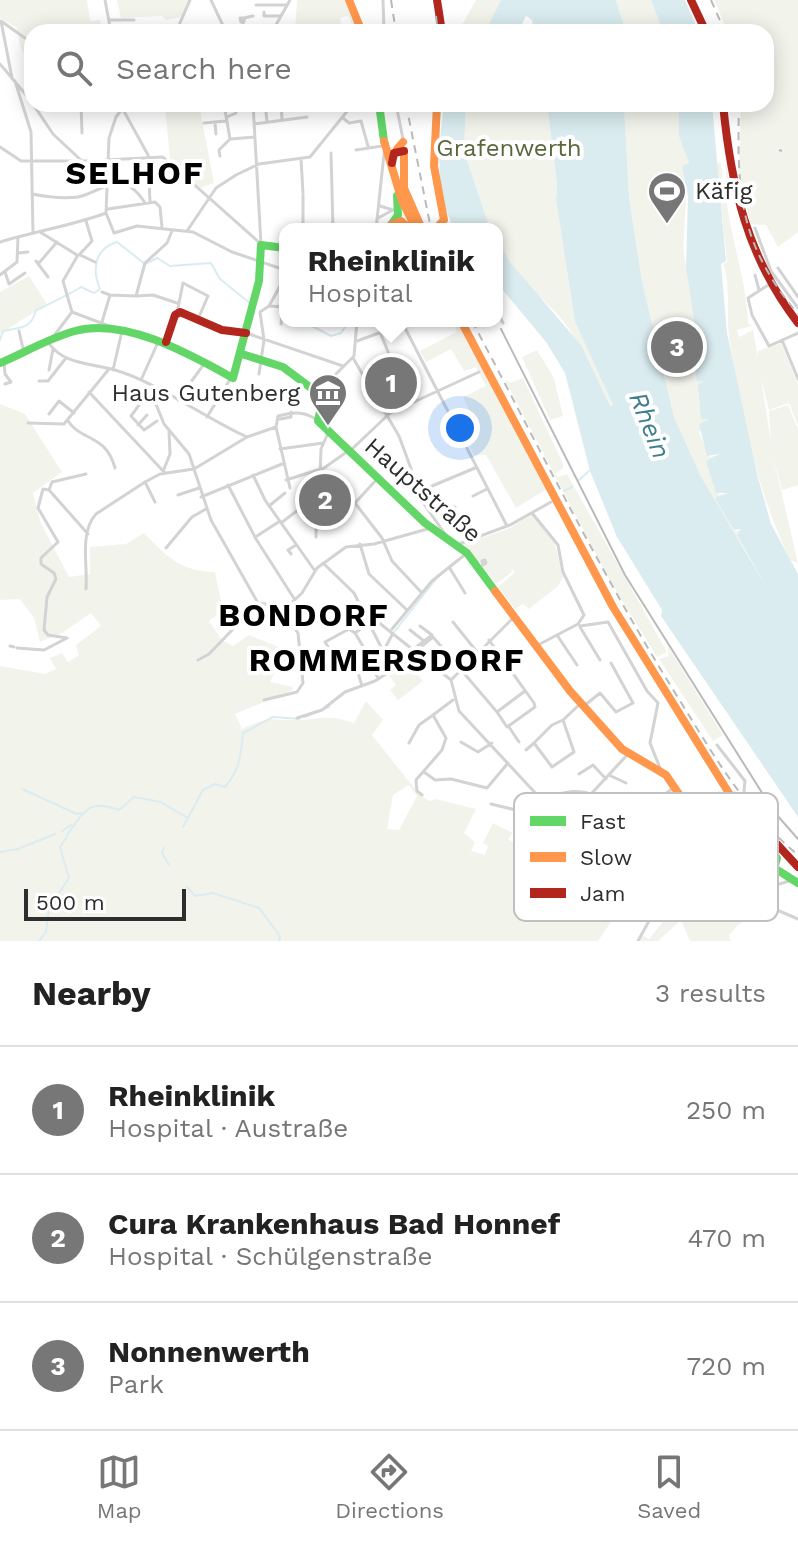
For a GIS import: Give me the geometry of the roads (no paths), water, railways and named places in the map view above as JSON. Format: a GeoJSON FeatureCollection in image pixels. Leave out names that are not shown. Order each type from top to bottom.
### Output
{"type":"FeatureCollection","features":[{"type":"Feature","properties":{"kind":"main road"},"geometry":{"type":"LineString","coordinates":[[349,0],[359,24]]}},
{"type":"Feature","properties":{"kind":"main road"},"geometry":{"type":"LineString","coordinates":[[437,0],[441,24]]}},
{"type":"Feature","properties":{"kind":"main road"},"geometry":{"type":"LineString","coordinates":[[695,1],[703,24]]}},
{"type":"Feature","properties":{"kind":"main road"},"geometry":{"type":"LineString","coordinates":[[380,112],[383,143],[411,223]]}},
{"type":"Feature","properties":{"kind":"main road"},"geometry":{"type":"LineString","coordinates":[[436,112],[433,147],[438,204],[443,223]]}},
{"type":"Feature","properties":{"kind":"main road"},"geometry":{"type":"LineString","coordinates":[[724,112],[734,196],[748,241],[798,323]]}},
{"type":"Feature","properties":{"kind":"main road"},"geometry":{"type":"LineString","coordinates":[[383,130],[389,145],[402,145]]}},
{"type":"Feature","properties":{"kind":"main road"},"geometry":{"type":"LineString","coordinates":[[383,143],[408,206],[418,223]]}},
{"type":"Feature","properties":{"kind":"main road"},"geometry":{"type":"LineString","coordinates":[[402,145],[391,160],[412,223]]}},
{"type":"Feature","properties":{"kind":"main road"},"geometry":{"type":"LineString","coordinates":[[392,223],[398,213],[396,188]]}},
{"type":"Feature","properties":{"kind":"main road"},"geometry":{"type":"LineString","coordinates":[[2,362],[80,329],[121,331],[163,341],[233,377],[242,354],[264,252],[279,249]]}},
{"type":"Feature","properties":{"kind":"main road"},"geometry":{"type":"LineString","coordinates":[[163,341],[177,313],[222,330],[246,333]]}},
{"type":"Feature","properties":{"kind":"main road"},"geometry":{"type":"LineString","coordinates":[[467,327],[616,605],[728,793]]}},
{"type":"Feature","properties":{"kind":"main road"},"geometry":{"type":"LineString","coordinates":[[467,327],[613,607],[728,793]]}},
{"type":"Feature","properties":{"kind":"main road"},"geometry":{"type":"LineString","coordinates":[[242,354],[298,376],[324,398],[316,419]]}},
{"type":"Feature","properties":{"kind":"main road","name":"Hauptstraße"},"geometry":{"type":"LineString","coordinates":[[316,419],[431,528],[459,544],[582,705],[628,754],[662,773]]}},
{"type":"Feature","properties":{"kind":"main road"},"geometry":{"type":"LineString","coordinates":[[662,773],[678,793]]}},
{"type":"Feature","properties":{"kind":"main road"},"geometry":{"type":"LineString","coordinates":[[778,848],[798,867]]}},
{"type":"Feature","properties":{"kind":"main road"},"geometry":{"type":"LineString","coordinates":[[778,851],[798,867]]}},
{"type":"Feature","properties":{"kind":"street"},"geometry":{"type":"LineString","coordinates":[[105,0],[110,24]]}},
{"type":"Feature","properties":{"kind":"street"},"geometry":{"type":"LineString","coordinates":[[180,24],[190,0]]}},
{"type":"Feature","properties":{"kind":"street"},"geometry":{"type":"LineString","coordinates":[[211,0],[222,24]]}},
{"type":"Feature","properties":{"kind":"street"},"geometry":{"type":"LineString","coordinates":[[276,24],[290,0]]}},
{"type":"Feature","properties":{"kind":"street"},"geometry":{"type":"LineString","coordinates":[[383,0],[384,24]]}},
{"type":"Feature","properties":{"kind":"street"},"geometry":{"type":"LineString","coordinates":[[256,5],[279,2],[287,5]]}},
{"type":"Feature","properties":{"kind":"street"},"geometry":{"type":"LineString","coordinates":[[264,12],[264,16],[280,16]]}},
{"type":"Feature","properties":{"kind":"street"},"geometry":{"type":"LineString","coordinates":[[243,24],[243,20],[253,16]]}},
{"type":"Feature","properties":{"kind":"street"},"geometry":{"type":"LineString","coordinates":[[109,20],[134,20]]}},
{"type":"Feature","properties":{"kind":"street"},"geometry":{"type":"LineString","coordinates":[[1,21],[24,37]]}},
{"type":"Feature","properties":{"kind":"street"},"geometry":{"type":"LineString","coordinates":[[1,21],[24,110]]}},
{"type":"Feature","properties":{"kind":"street"},"geometry":{"type":"LineString","coordinates":[[0,64],[24,93]]}},
{"type":"Feature","properties":{"kind":"street"},"geometry":{"type":"LineString","coordinates":[[25,112],[30,128],[33,160],[33,233]]}},
{"type":"Feature","properties":{"kind":"street"},"geometry":{"type":"LineString","coordinates":[[38,112],[53,134],[84,162]]}},
{"type":"Feature","properties":{"kind":"street"},"geometry":{"type":"LineString","coordinates":[[81,112],[82,133]]}},
{"type":"Feature","properties":{"kind":"street"},"geometry":{"type":"LineString","coordinates":[[120,112],[111,131],[106,161],[107,211],[114,233],[137,226],[162,227],[264,252]]}},
{"type":"Feature","properties":{"kind":"street"},"geometry":{"type":"LineString","coordinates":[[126,112],[148,155],[148,202]]}},
{"type":"Feature","properties":{"kind":"street"},"geometry":{"type":"LineString","coordinates":[[225,112],[230,139]]}},
{"type":"Feature","properties":{"kind":"street"},"geometry":{"type":"LineString","coordinates":[[204,123],[215,123],[235,116],[235,112]]}},
{"type":"Feature","properties":{"kind":"street"},"geometry":{"type":"LineString","coordinates":[[253,112],[264,252]]}},
{"type":"Feature","properties":{"kind":"street"},"geometry":{"type":"LineString","coordinates":[[266,112],[267,121]]}},
{"type":"Feature","properties":{"kind":"street"},"geometry":{"type":"LineString","coordinates":[[282,112],[282,119]]}},
{"type":"Feature","properties":{"kind":"street"},"geometry":{"type":"LineString","coordinates":[[187,231],[216,188],[257,164],[313,155],[347,112]]}},
{"type":"Feature","properties":{"kind":"street"},"geometry":{"type":"LineString","coordinates":[[397,112],[402,145]]}},
{"type":"Feature","properties":{"kind":"street"},"geometry":{"type":"LineString","coordinates":[[254,124],[307,117]]}},
{"type":"Feature","properties":{"kind":"street"},"geometry":{"type":"LineString","coordinates":[[343,118],[349,123],[362,118],[368,146]]}},
{"type":"Feature","properties":{"kind":"street"},"geometry":{"type":"LineString","coordinates":[[215,123],[216,134]]}},
{"type":"Feature","properties":{"kind":"street"},"geometry":{"type":"LineString","coordinates":[[220,156],[219,150],[230,139],[255,137]]}},
{"type":"Feature","properties":{"kind":"street"},"geometry":{"type":"LineString","coordinates":[[356,150],[383,143],[385,164],[377,223]]}},
{"type":"Feature","properties":{"kind":"street"},"geometry":{"type":"LineString","coordinates":[[0,147],[14,159],[84,162],[148,155],[163,157],[279,265]]}},
{"type":"Feature","properties":{"kind":"street"},"geometry":{"type":"LineString","coordinates":[[331,153],[333,223]]}},
{"type":"Feature","properties":{"kind":"street"},"geometry":{"type":"LineString","coordinates":[[301,159],[303,223]]}},
{"type":"Feature","properties":{"kind":"street"},"geometry":{"type":"LineString","coordinates":[[32,194],[76,197],[106,183],[130,188],[148,202]]}},
{"type":"Feature","properties":{"kind":"street"},"geometry":{"type":"LineString","coordinates":[[0,242],[148,202],[158,203],[162,227]]}},
{"type":"Feature","properties":{"kind":"street"},"geometry":{"type":"LineString","coordinates":[[378,218],[393,210],[380,206]]}},
{"type":"Feature","properties":{"kind":"street"},"geometry":{"type":"LineString","coordinates":[[72,312],[63,281],[92,241],[86,221]]}},
{"type":"Feature","properties":{"kind":"street"},"geometry":{"type":"LineString","coordinates":[[50,227],[50,235]]}},
{"type":"Feature","properties":{"kind":"street"},"geometry":{"type":"LineString","coordinates":[[755,228],[774,282],[798,308]]}},
{"type":"Feature","properties":{"kind":"street"},"geometry":{"type":"LineString","coordinates":[[136,296],[145,264],[167,243],[172,231]]}},
{"type":"Feature","properties":{"kind":"street"},"geometry":{"type":"LineString","coordinates":[[40,232],[95,262]]}},
{"type":"Feature","properties":{"kind":"street"},"geometry":{"type":"LineString","coordinates":[[18,237],[17,262],[2,273],[9,284],[25,273]]}},
{"type":"Feature","properties":{"kind":"street"},"geometry":{"type":"LineString","coordinates":[[48,277],[37,262],[57,242]]}},
{"type":"Feature","properties":{"kind":"street"},"geometry":{"type":"LineString","coordinates":[[19,253],[28,252]]}},
{"type":"Feature","properties":{"kind":"street"},"geometry":{"type":"LineString","coordinates":[[778,268],[798,297]]}},
{"type":"Feature","properties":{"kind":"street"},"geometry":{"type":"LineString","coordinates":[[755,275],[759,290]]}},
{"type":"Feature","properties":{"kind":"street"},"geometry":{"type":"LineString","coordinates":[[784,292],[785,277]]}},
{"type":"Feature","properties":{"kind":"street"},"geometry":{"type":"LineString","coordinates":[[774,282],[748,297],[752,316],[767,345],[798,333]]}},
{"type":"Feature","properties":{"kind":"street"},"geometry":{"type":"LineString","coordinates":[[177,313],[183,283],[208,296],[198,319]]}},
{"type":"Feature","properties":{"kind":"street"},"geometry":{"type":"LineString","coordinates":[[259,374],[264,337],[260,312],[269,306],[279,288]]}},
{"type":"Feature","properties":{"kind":"street"},"geometry":{"type":"LineString","coordinates":[[102,292],[124,299],[153,295],[177,303]]}},
{"type":"Feature","properties":{"kind":"street"},"geometry":{"type":"LineString","coordinates":[[102,322],[110,295]]}},
{"type":"Feature","properties":{"kind":"street"},"geometry":{"type":"LineString","coordinates":[[269,306],[279,307]]}},
{"type":"Feature","properties":{"kind":"street"},"geometry":{"type":"LineString","coordinates":[[28,423],[59,426],[68,421],[111,369],[121,331],[72,312]]}},
{"type":"Feature","properties":{"kind":"street"},"geometry":{"type":"LineString","coordinates":[[49,370],[50,344],[72,312]]}},
{"type":"Feature","properties":{"kind":"street"},"geometry":{"type":"LineString","coordinates":[[324,398],[332,378],[353,358],[357,327]]}},
{"type":"Feature","properties":{"kind":"street"},"geometry":{"type":"LineString","coordinates":[[357,341],[394,327]]}},
{"type":"Feature","properties":{"kind":"street"},"geometry":{"type":"LineString","coordinates":[[405,327],[507,526]]}},
{"type":"Feature","properties":{"kind":"street"},"geometry":{"type":"LineString","coordinates":[[19,331],[24,353]]}},
{"type":"Feature","properties":{"kind":"street"},"geometry":{"type":"LineString","coordinates":[[380,332],[399,379]]}},
{"type":"Feature","properties":{"kind":"street"},"geometry":{"type":"LineString","coordinates":[[246,333],[343,366]]}},
{"type":"Feature","properties":{"kind":"street"},"geometry":{"type":"LineString","coordinates":[[782,340],[798,379]]}},
{"type":"Feature","properties":{"kind":"street"},"geometry":{"type":"LineString","coordinates":[[141,380],[163,341]]}},
{"type":"Feature","properties":{"kind":"street"},"geometry":{"type":"LineString","coordinates":[[50,344],[66,358],[141,380],[247,437]]}},
{"type":"Feature","properties":{"kind":"street"},"geometry":{"type":"LineString","coordinates":[[39,381],[48,381],[66,358]]}},
{"type":"Feature","properties":{"kind":"street"},"geometry":{"type":"LineString","coordinates":[[353,358],[387,415],[420,491],[445,534]]}},
{"type":"Feature","properties":{"kind":"street"},"geometry":{"type":"LineString","coordinates":[[2,362],[10,379]]}},
{"type":"Feature","properties":{"kind":"street"},"geometry":{"type":"LineString","coordinates":[[178,401],[204,364]]}},
{"type":"Feature","properties":{"kind":"street"},"geometry":{"type":"LineString","coordinates":[[286,480],[321,468],[348,452],[387,415],[479,372]]}},
{"type":"Feature","properties":{"kind":"street"},"geometry":{"type":"LineString","coordinates":[[5,384],[16,377]]}},
{"type":"Feature","properties":{"kind":"street"},"geometry":{"type":"LineString","coordinates":[[207,417],[233,377]]}},
{"type":"Feature","properties":{"kind":"street"},"geometry":{"type":"LineString","coordinates":[[150,387],[169,431],[189,454],[206,509],[258,603]]}},
{"type":"Feature","properties":{"kind":"street"},"geometry":{"type":"LineString","coordinates":[[211,387],[218,400]]}},
{"type":"Feature","properties":{"kind":"street"},"geometry":{"type":"LineString","coordinates":[[89,392],[164,471]]}},
{"type":"Feature","properties":{"kind":"street"},"geometry":{"type":"LineString","coordinates":[[49,414],[59,401],[74,413]]}},
{"type":"Feature","properties":{"kind":"street"},"geometry":{"type":"LineString","coordinates":[[142,401],[131,416],[144,430],[157,421]]}},
{"type":"Feature","properties":{"kind":"street"},"geometry":{"type":"LineString","coordinates":[[290,488],[282,464],[276,427],[278,420],[291,417],[291,412],[301,412],[316,419]]}},
{"type":"Feature","properties":{"kind":"street"},"geometry":{"type":"LineString","coordinates":[[127,431],[147,415]]}},
{"type":"Feature","properties":{"kind":"street"},"geometry":{"type":"LineString","coordinates":[[68,421],[74,429],[96,438],[112,457],[115,468]]}},
{"type":"Feature","properties":{"kind":"street"},"geometry":{"type":"LineString","coordinates":[[86,589],[84,549],[96,514],[164,471],[194,469],[247,437],[276,427]]}},
{"type":"Feature","properties":{"kind":"street"},"geometry":{"type":"LineString","coordinates":[[164,471],[170,454],[169,431]]}},
{"type":"Feature","properties":{"kind":"street"},"geometry":{"type":"LineString","coordinates":[[316,518],[340,500],[331,484],[321,478],[323,443],[328,433]]}},
{"type":"Feature","properties":{"kind":"street"},"geometry":{"type":"LineString","coordinates":[[280,449],[323,443]]}},
{"type":"Feature","properties":{"kind":"street"},"geometry":{"type":"LineString","coordinates":[[201,497],[282,464]]}},
{"type":"Feature","properties":{"kind":"street"},"geometry":{"type":"LineString","coordinates":[[420,491],[477,468]]}},
{"type":"Feature","properties":{"kind":"street"},"geometry":{"type":"LineString","coordinates":[[49,490],[52,482],[86,474]]}},
{"type":"Feature","properties":{"kind":"street"},"geometry":{"type":"LineString","coordinates":[[253,475],[269,506],[315,571]]}},
{"type":"Feature","properties":{"kind":"street"},"geometry":{"type":"LineString","coordinates":[[378,478],[355,503],[383,542],[392,561],[422,593]]}},
{"type":"Feature","properties":{"kind":"street"},"geometry":{"type":"LineString","coordinates":[[145,482],[155,502]]}},
{"type":"Feature","properties":{"kind":"street"},"geometry":{"type":"LineString","coordinates":[[228,485],[256,539],[295,600]]}},
{"type":"Feature","properties":{"kind":"street"},"geometry":{"type":"LineString","coordinates":[[178,495],[199,488]]}},
{"type":"Feature","properties":{"kind":"street"},"geometry":{"type":"LineString","coordinates":[[14,647],[44,650],[67,638],[48,635],[44,630],[47,597],[56,579],[54,573],[41,564],[41,558],[58,542],[38,502],[43,489],[49,490],[88,534]]}},
{"type":"Feature","properties":{"kind":"street"},"geometry":{"type":"LineString","coordinates":[[473,496],[488,489]]}},
{"type":"Feature","properties":{"kind":"street"},"geometry":{"type":"LineString","coordinates":[[269,506],[285,493]]}},
{"type":"Feature","properties":{"kind":"street"},"geometry":{"type":"LineString","coordinates":[[459,544],[507,526],[551,502]]}},
{"type":"Feature","properties":{"kind":"street"},"geometry":{"type":"LineString","coordinates":[[432,514],[455,507]]}},
{"type":"Feature","properties":{"kind":"street"},"geometry":{"type":"LineString","coordinates":[[316,508],[316,537]]}},
{"type":"Feature","properties":{"kind":"street"},"geometry":{"type":"LineString","coordinates":[[166,548],[192,517],[206,509]]}},
{"type":"Feature","properties":{"kind":"street"},"geometry":{"type":"LineString","coordinates":[[257,536],[298,510]]}},
{"type":"Feature","properties":{"kind":"street"},"geometry":{"type":"LineString","coordinates":[[532,513],[559,546],[563,572],[584,615],[579,625]]}},
{"type":"Feature","properties":{"kind":"street"},"geometry":{"type":"LineString","coordinates":[[286,608],[315,571],[346,547],[383,542],[431,528]]}},
{"type":"Feature","properties":{"kind":"street"},"geometry":{"type":"LineString","coordinates":[[360,544],[369,574],[408,611]]}},
{"type":"Feature","properties":{"kind":"street"},"geometry":{"type":"LineString","coordinates":[[291,554],[288,550],[296,545]]}},
{"type":"Feature","properties":{"kind":"street"},"geometry":{"type":"LineString","coordinates":[[362,686],[358,673],[369,660],[384,650],[392,632],[422,593],[467,553]]}},
{"type":"Feature","properties":{"kind":"street"},"geometry":{"type":"LineString","coordinates":[[323,563],[354,593],[368,614],[416,649],[451,680],[453,700],[459,711],[536,793]]}},
{"type":"Feature","properties":{"kind":"street"},"geometry":{"type":"LineString","coordinates":[[449,567],[465,593]]}},
{"type":"Feature","properties":{"kind":"street"},"geometry":{"type":"LineString","coordinates":[[258,603],[286,608]]}},
{"type":"Feature","properties":{"kind":"street"},"geometry":{"type":"LineString","coordinates":[[198,660],[209,654],[258,603]]}},
{"type":"Feature","properties":{"kind":"street"},"geometry":{"type":"LineString","coordinates":[[264,700],[297,692],[303,683],[298,633],[287,617],[286,608]]}},
{"type":"Feature","properties":{"kind":"street"},"geometry":{"type":"LineString","coordinates":[[368,614],[369,623],[384,650],[400,665]]}},
{"type":"Feature","properties":{"kind":"street"},"geometry":{"type":"LineString","coordinates":[[451,680],[516,615]]}},
{"type":"Feature","properties":{"kind":"street"},"geometry":{"type":"LineString","coordinates":[[538,645],[579,625],[605,621],[647,691],[658,703],[650,743],[662,773]]}},
{"type":"Feature","properties":{"kind":"street"},"geometry":{"type":"LineString","coordinates":[[453,622],[477,652]]}},
{"type":"Feature","properties":{"kind":"street"},"geometry":{"type":"LineString","coordinates":[[355,633],[369,623]]}},
{"type":"Feature","properties":{"kind":"street"},"geometry":{"type":"LineString","coordinates":[[579,625],[600,660]]}},
{"type":"Feature","properties":{"kind":"street"},"geometry":{"type":"LineString","coordinates":[[416,649],[432,635],[420,626]]}},
{"type":"Feature","properties":{"kind":"street"},"geometry":{"type":"LineString","coordinates":[[332,668],[337,661],[325,642],[349,629],[355,633],[379,679]]}},
{"type":"Feature","properties":{"kind":"street"},"geometry":{"type":"LineString","coordinates":[[410,630],[424,641]]}},
{"type":"Feature","properties":{"kind":"street"},"geometry":{"type":"LineString","coordinates":[[557,635],[577,665]]}},
{"type":"Feature","properties":{"kind":"street"},"geometry":{"type":"LineString","coordinates":[[416,649],[433,637],[462,668],[519,742]]}},
{"type":"Feature","properties":{"kind":"street"},"geometry":{"type":"LineString","coordinates":[[489,640],[525,691],[534,710],[509,727]]}},
{"type":"Feature","properties":{"kind":"street"},"geometry":{"type":"LineString","coordinates":[[297,718],[322,710],[345,692],[379,679],[400,665],[425,657]]}},
{"type":"Feature","properties":{"kind":"street"},"geometry":{"type":"LineString","coordinates":[[526,750],[552,725],[600,693],[616,712],[633,703],[611,663]]}},
{"type":"Feature","properties":{"kind":"street"},"geometry":{"type":"LineString","coordinates":[[497,712],[525,691]]}},
{"type":"Feature","properties":{"kind":"street"},"geometry":{"type":"LineString","coordinates":[[409,743],[419,725],[453,700]]}},
{"type":"Feature","properties":{"kind":"street"},"geometry":{"type":"LineString","coordinates":[[422,795],[415,785],[442,750],[446,738],[433,715]]}},
{"type":"Feature","properties":{"kind":"street"},"geometry":{"type":"LineString","coordinates":[[534,743],[552,767],[574,752],[563,720]]}},
{"type":"Feature","properties":{"kind":"street"},"geometry":{"type":"LineString","coordinates":[[461,742],[478,752],[492,743]]}},
{"type":"Feature","properties":{"kind":"street"},"geometry":{"type":"LineString","coordinates":[[717,745],[745,781],[744,791]]}},
{"type":"Feature","properties":{"kind":"street"},"geometry":{"type":"LineString","coordinates":[[592,793],[611,776],[628,754]]}},
{"type":"Feature","properties":{"kind":"street"},"geometry":{"type":"LineString","coordinates":[[424,772],[435,780],[451,779],[487,788],[508,763]]}},
{"type":"Feature","properties":{"kind":"street"},"geometry":{"type":"LineString","coordinates":[[579,774],[593,765],[606,779]]}},
{"type":"Feature","properties":{"kind":"street"},"geometry":{"type":"LineString","coordinates":[[611,776],[626,783]]}},
{"type":"Feature","properties":{"kind":"street"},"geometry":{"type":"LineString","coordinates":[[667,793],[674,787]]}},
{"type":"Feature","properties":{"kind":"street"},"geometry":{"type":"LineString","coordinates":[[491,804],[514,810]]}},
{"type":"Feature","properties":{"kind":"street"},"geometry":{"type":"LineString","coordinates":[[778,910],[798,919]]}},
{"type":"Feature","properties":{"kind":"street"},"geometry":{"type":"LineString","coordinates":[[638,941],[649,921]]}},
{"type":"Feature","properties":{"kind":"water"},"geometry":{"type":"Polygon","coordinates":[[[501,0],[616,0],[624,24],[533,24],[526,16],[522,24],[489,24],[501,0]]]}},
{"type":"Feature","properties":{"kind":"water"},"geometry":{"type":"Polygon","coordinates":[[[651,0],[685,0],[696,24],[660,24],[651,0]]]}},
{"type":"Feature","properties":{"kind":"water"},"geometry":{"type":"Polygon","coordinates":[[[443,112],[466,112],[464,151],[488,223],[452,223],[443,201],[441,185],[443,112]]]}},
{"type":"Feature","properties":{"kind":"water","name":"Rhein"},"geometry":{"type":"Polygon","coordinates":[[[548,112],[624,112],[629,197],[642,281],[674,417],[701,477],[766,586],[737,535],[741,529],[734,530],[716,500],[716,497],[730,493],[716,493],[706,461],[720,454],[707,456],[699,424],[710,419],[701,419],[698,384],[705,381],[697,382],[693,349],[698,344],[686,268],[688,196],[682,166],[689,163],[679,136],[679,112],[713,112],[726,261],[721,264],[727,333],[757,474],[771,524],[798,574],[798,817],[661,616],[662,610],[617,537],[590,471],[565,373],[546,342],[503,290],[503,251],[581,345],[610,406],[613,405],[575,322],[556,200],[557,184],[548,112]]]}},
{"type":"Feature","properties":{"kind":"waterway"},"geometry":{"type":"LineString","coordinates":[[0,340],[3,331],[28,324],[36,310],[81,287],[94,293],[100,289],[96,275],[99,255],[117,242],[145,264],[157,258],[170,266],[211,263],[220,279],[251,304]]}},
{"type":"Feature","properties":{"kind":"waterway"},"geometry":{"type":"LineString","coordinates":[[314,327],[331,336],[341,333],[345,327]]}},
{"type":"Feature","properties":{"kind":"waterway"},"geometry":{"type":"LineString","coordinates":[[578,481],[589,471]]}},
{"type":"Feature","properties":{"kind":"waterway"},"geometry":{"type":"LineString","coordinates":[[564,491],[572,487]]}},
{"type":"Feature","properties":{"kind":"waterway"},"geometry":{"type":"LineString","coordinates":[[395,631],[436,579]]}},
{"type":"Feature","properties":{"kind":"waterway"},"geometry":{"type":"LineString","coordinates":[[305,717],[329,707]]}},
{"type":"Feature","properties":{"kind":"waterway"},"geometry":{"type":"LineString","coordinates":[[183,827],[203,790],[215,784],[225,787],[230,781],[239,762],[243,733],[273,717],[299,719]]}},
{"type":"Feature","properties":{"kind":"waterway"},"geometry":{"type":"LineString","coordinates":[[22,789],[77,814],[82,813]]}},
{"type":"Feature","properties":{"kind":"waterway"},"geometry":{"type":"LineString","coordinates":[[67,835],[90,808],[101,806],[119,810],[134,797],[161,802],[186,817]]}},
{"type":"Feature","properties":{"kind":"waterway"},"geometry":{"type":"LineString","coordinates":[[62,831],[71,825]]}},
{"type":"Feature","properties":{"kind":"waterway"},"geometry":{"type":"LineString","coordinates":[[0,852],[18,849],[55,834]]}},
{"type":"Feature","properties":{"kind":"waterway"},"geometry":{"type":"LineString","coordinates":[[39,941],[46,932],[49,908],[69,878],[60,847],[67,837]]}},
{"type":"Feature","properties":{"kind":"waterway"},"geometry":{"type":"LineString","coordinates":[[164,848],[162,853],[169,865]]}},
{"type":"Feature","properties":{"kind":"waterway"},"geometry":{"type":"LineString","coordinates":[[187,887],[195,896],[213,893],[259,908],[280,936],[279,941]]}},
{"type":"Feature","properties":{"kind":"tram line"},"geometry":{"type":"LineString","coordinates":[[501,329],[625,575],[762,793]]}},
{"type":"Feature","properties":{"kind":"tram line"},"geometry":{"type":"LineString","coordinates":[[778,816],[798,839]]}},
{"type":"Feature","properties":{"kind":"railway"},"geometry":{"type":"LineString","coordinates":[[391,0],[395,24]]}},
{"type":"Feature","properties":{"kind":"railway"},"geometry":{"type":"LineString","coordinates":[[711,0],[722,24]]}},
{"type":"Feature","properties":{"kind":"railway"},"geometry":{"type":"LineString","coordinates":[[436,16],[437,24]]}},
{"type":"Feature","properties":{"kind":"railway"},"geometry":{"type":"LineString","coordinates":[[408,112],[430,223]]}},
{"type":"Feature","properties":{"kind":"railway"},"geometry":{"type":"LineString","coordinates":[[739,112],[741,190],[752,239],[778,288],[798,314]]}},
{"type":"Feature","properties":{"kind":"railway"},"geometry":{"type":"LineString","coordinates":[[475,327],[596,557],[677,696],[740,793]]}},
{"type":"Feature","properties":{"kind":"railway"},"geometry":{"type":"LineString","coordinates":[[778,837],[798,855]]}},
{"type":"Feature","properties":{"kind":"place","name":"Käfig"},"geometry":{"type":"Point","coordinates":[667,225]}},
{"type":"Feature","properties":{"kind":"place","name":"Nonnenwerth"},"geometry":{"type":"Point","coordinates":[677,347]}},
{"type":"Feature","properties":{"kind":"place","name":"Rheinklinik"},"geometry":{"type":"Point","coordinates":[391,383]}},
{"type":"Feature","properties":{"kind":"place","name":"Haus Gutenberg"},"geometry":{"type":"Point","coordinates":[328,427]}},
{"type":"Feature","properties":{"kind":"place","name":"Cura Krankenhaus Bad Honnef"},"geometry":{"type":"Point","coordinates":[325,500]}},
{"type":"Feature","properties":{"kind":"district","name":"SELHOF"},"geometry":{"type":"Point","coordinates":[135,173]}},
{"type":"Feature","properties":{"kind":"district","name":"BONDORF"},"geometry":{"type":"Point","coordinates":[304,615]}},
{"type":"Feature","properties":{"kind":"district","name":"ROMMERSDORF"},"geometry":{"type":"Point","coordinates":[387,660]}},
{"type":"Feature","properties":{"kind":"park label","name":"Grafenwerth"},"geometry":{"type":"Point","coordinates":[509,148]}}]}
